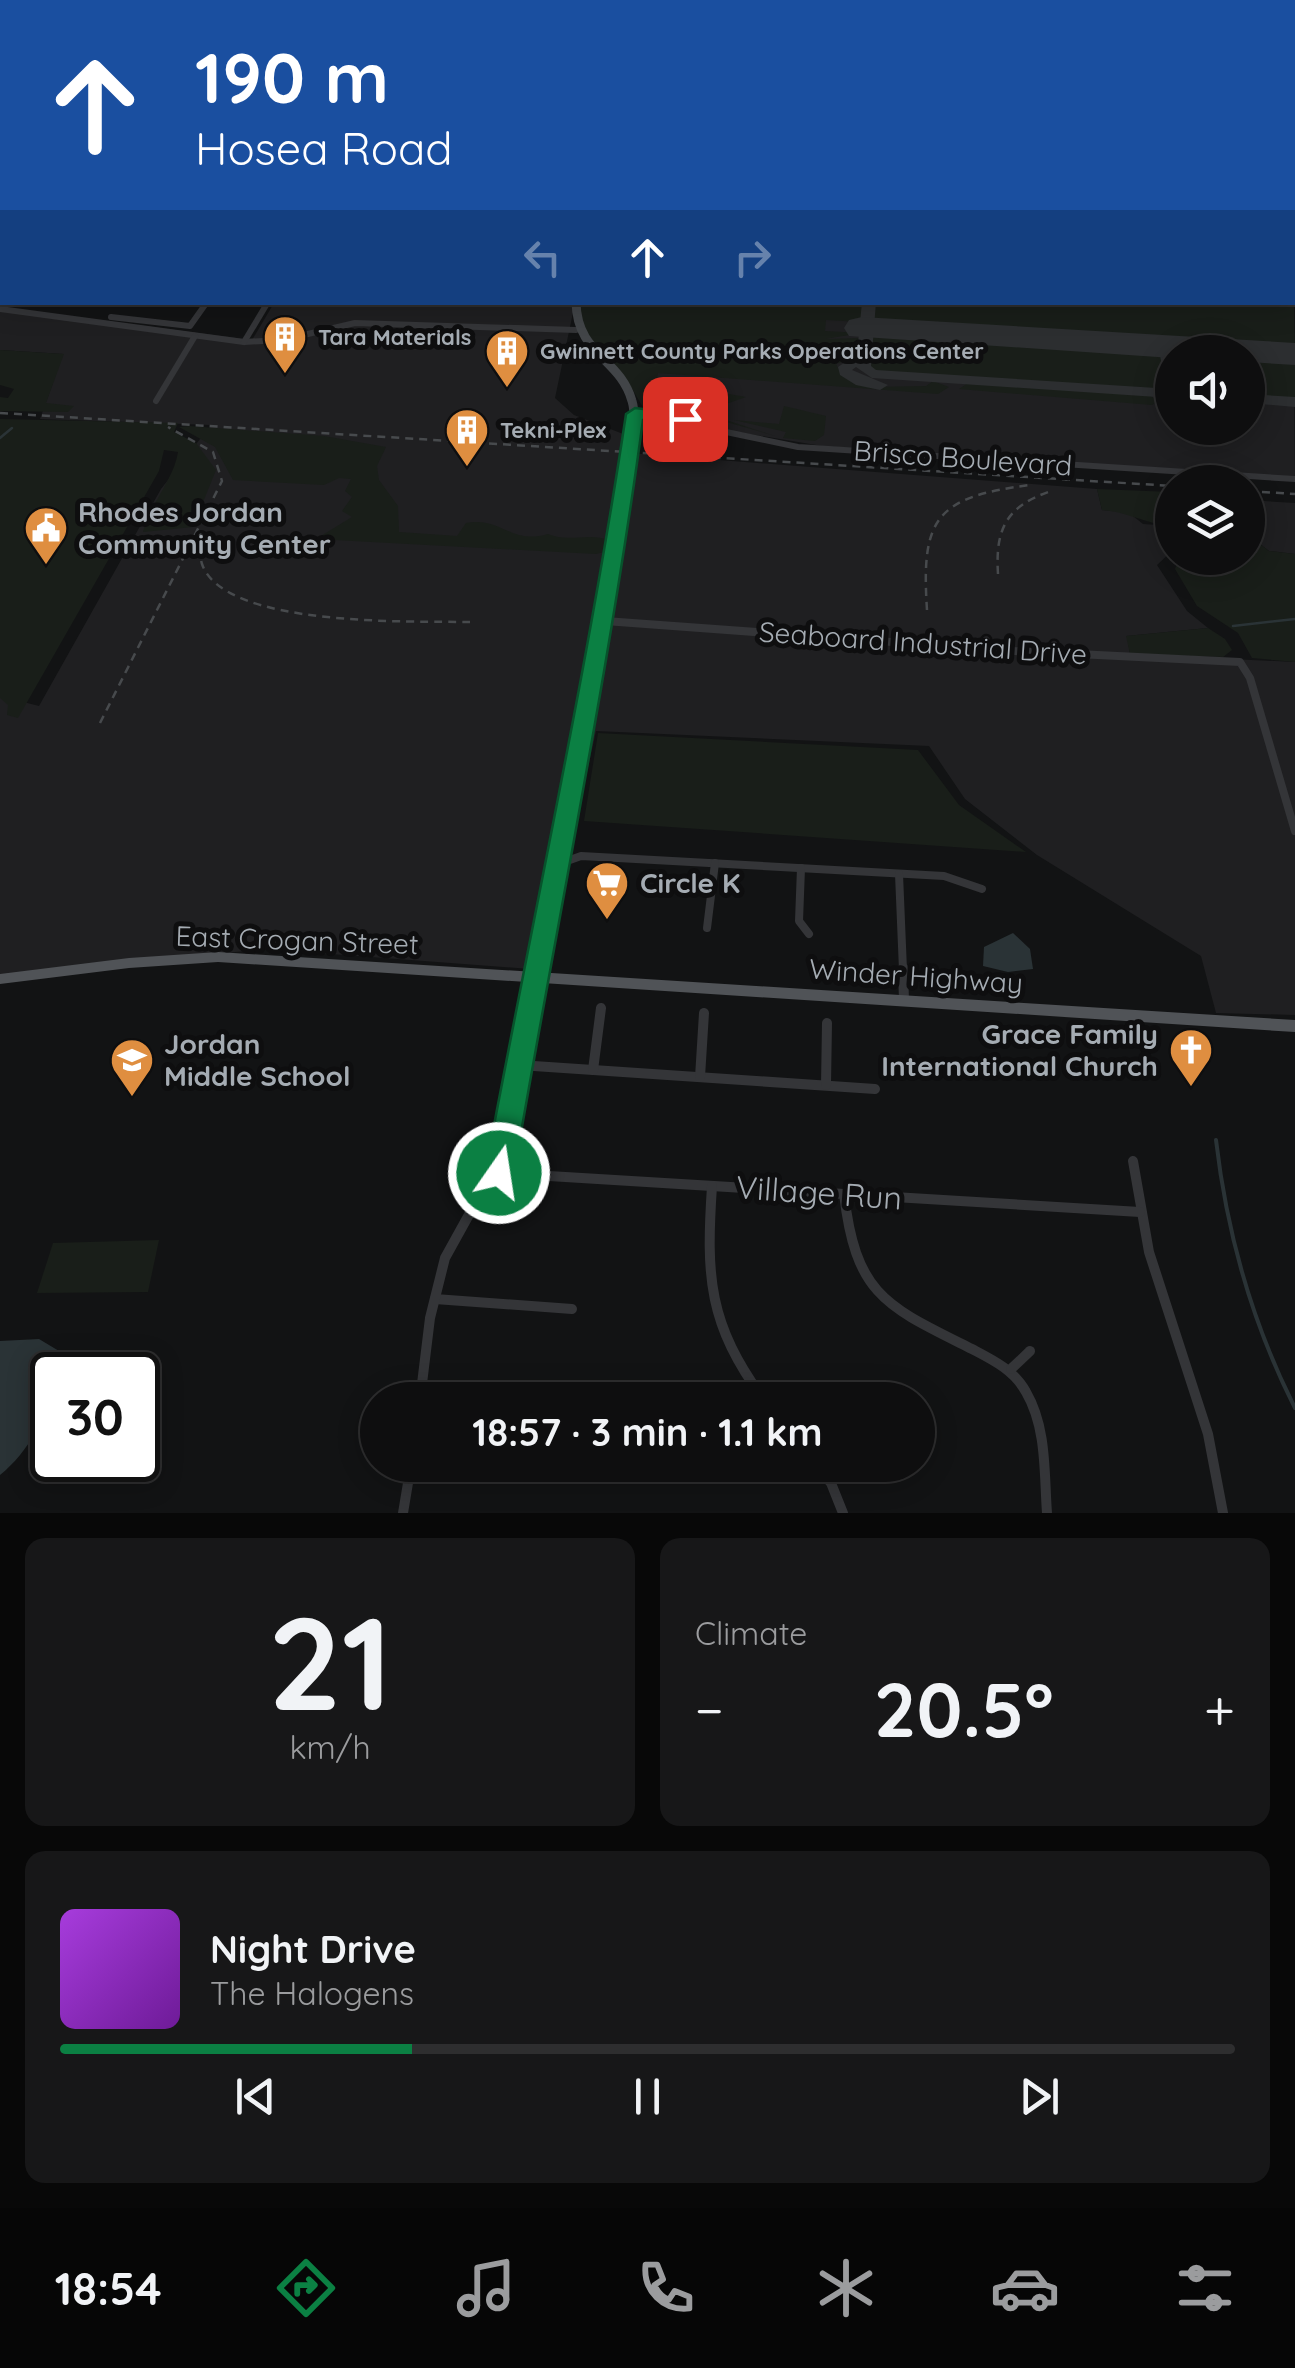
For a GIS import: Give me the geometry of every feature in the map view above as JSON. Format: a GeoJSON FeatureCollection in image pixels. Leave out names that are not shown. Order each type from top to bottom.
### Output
{"type":"FeatureCollection","features":[{"type":"Feature","properties":{"kind":"main road","name":"East Crogan Street"},"geometry":{"type":"LineString","coordinates":[[0,980],[111,964],[218,957],[534,975]]}},
{"type":"Feature","properties":{"kind":"main road","name":"Winder Highway"},"geometry":{"type":"LineString","coordinates":[[534,975],[1295,1026]]}},
{"type":"Feature","properties":{"kind":"street"},"geometry":{"type":"LineString","coordinates":[[111,317],[190,326],[206,305]]}},
{"type":"Feature","properties":{"kind":"street"},"geometry":{"type":"LineString","coordinates":[[244,342],[266,305]]}},
{"type":"Feature","properties":{"kind":"street"},"geometry":{"type":"LineString","coordinates":[[423,1382],[435,1300],[453,1240],[499,1173],[555,865],[606,620],[635,414],[625,385],[576,330],[576,305]]}},
{"type":"Feature","properties":{"kind":"street"},"geometry":{"type":"LineString","coordinates":[[2,311],[244,342],[282,340],[334,325],[366,322],[576,330]]}},
{"type":"Feature","properties":{"kind":"street"},"geometry":{"type":"LineString","coordinates":[[104,324],[125,319]]}},
{"type":"Feature","properties":{"kind":"street"},"geometry":{"type":"LineString","coordinates":[[156,401],[196,336]]}},
{"type":"Feature","properties":{"kind":"street","name":"Brisco Boulevard"},"geometry":{"type":"LineString","coordinates":[[635,414],[672,416],[737,436],[798,447],[1295,479]]}},
{"type":"Feature","properties":{"kind":"street","name":"Seaboard Industrial Drive"},"geometry":{"type":"LineString","coordinates":[[606,620],[1030,652],[1240,662],[1250,678],[1295,831]]}},
{"type":"Feature","properties":{"kind":"street"},"geometry":{"type":"LineString","coordinates":[[560,842],[581,856]]}},
{"type":"Feature","properties":{"kind":"street"},"geometry":{"type":"LineString","coordinates":[[555,865],[581,856],[944,876],[982,890]]}},
{"type":"Feature","properties":{"kind":"street"},"geometry":{"type":"LineString","coordinates":[[708,928],[714,863]]}},
{"type":"Feature","properties":{"kind":"street"},"geometry":{"type":"LineString","coordinates":[[801,868],[800,921],[809,934]]}},
{"type":"Feature","properties":{"kind":"street"},"geometry":{"type":"LineString","coordinates":[[900,874],[904,1001]]}},
{"type":"Feature","properties":{"kind":"street"},"geometry":{"type":"LineString","coordinates":[[592,1070],[601,1008]]}},
{"type":"Feature","properties":{"kind":"street"},"geometry":{"type":"LineString","coordinates":[[700,1077],[704,1013]]}},
{"type":"Feature","properties":{"kind":"street"},"geometry":{"type":"LineString","coordinates":[[826,1085],[827,1023]]}},
{"type":"Feature","properties":{"kind":"street"},"geometry":{"type":"LineString","coordinates":[[519,1065],[875,1089]]}},
{"type":"Feature","properties":{"kind":"street"},"geometry":{"type":"LineString","coordinates":[[1133,1161],[1140,1212],[1208,1434],[1223,1513]]}},
{"type":"Feature","properties":{"kind":"street","name":"Village Run"},"geometry":{"type":"LineString","coordinates":[[499,1173],[1140,1212]]}},
{"type":"Feature","properties":{"kind":"street"},"geometry":{"type":"LineString","coordinates":[[712,1186],[707,1294],[733,1360],[750,1382]]}},
{"type":"Feature","properties":{"kind":"street"},"geometry":{"type":"LineString","coordinates":[[844,1194],[847,1244],[871,1288],[900,1312],[1011,1370],[1029,1396],[1040,1431],[1047,1513]]}},
{"type":"Feature","properties":{"kind":"street"},"geometry":{"type":"LineString","coordinates":[[435,1300],[572,1309]]}},
{"type":"Feature","properties":{"kind":"street"},"geometry":{"type":"LineString","coordinates":[[1011,1370],[1030,1351]]}},
{"type":"Feature","properties":{"kind":"street"},"geometry":{"type":"LineString","coordinates":[[403,1513],[408,1482]]}},
{"type":"Feature","properties":{"kind":"street"},"geometry":{"type":"LineString","coordinates":[[830,1482],[843,1513]]}},
{"type":"Feature","properties":{"kind":"shaded area"},"geometry":{"type":"Polygon","coordinates":[[[273,305],[575,305],[555,398],[574,415],[631,437],[629,453],[1097,489],[1102,510],[1128,512],[1143,524],[1155,525],[1155,575],[1164,575],[1187,611],[1208,628],[1127,636],[1130,654],[1295,662],[1295,1015],[1216,1013],[1201,956],[1037,855],[965,799],[929,746],[596,731],[576,823],[554,893],[543,970],[265,949],[0,975],[0,696],[39,706],[161,489],[211,425],[40,419],[63,354],[0,350],[0,307],[252,340],[273,305]]]}},
{"type":"Feature","properties":{"kind":"shaded area"},"geometry":{"type":"Polygon","coordinates":[[[580,305],[864,305],[862,322],[826,320],[825,331],[861,333],[825,339],[861,338],[859,356],[836,364],[842,375],[870,387],[926,386],[933,381],[949,387],[938,394],[658,373],[655,387],[687,402],[701,389],[746,397],[723,405],[720,418],[775,436],[695,413],[645,411],[630,385],[583,334],[580,305]]]}},
{"type":"Feature","properties":{"kind":"shaded area"},"geometry":{"type":"Polygon","coordinates":[[[586,305],[1293,305],[1295,477],[1265,475],[1265,465],[1155,468],[822,446],[725,430],[677,414],[586,305]]]}},
{"type":"Feature","properties":{"kind":"shaded area"},"geometry":{"type":"Polygon","coordinates":[[[873,305],[1294,305],[1295,348],[1265,346],[1265,335],[1155,335],[1155,340],[883,323],[872,316],[873,305]]]}},
{"type":"Feature","properties":{"kind":"shaded area"},"geometry":{"type":"Polygon","coordinates":[[[879,334],[1151,351],[1155,353],[1155,390],[876,372],[868,366],[870,339],[879,334]]]}},
{"type":"Feature","properties":{"kind":"shaded area"},"geometry":{"type":"Polygon","coordinates":[[[0,350],[64,354],[46,403],[74,406],[68,412],[0,411],[0,397],[8,398],[14,389],[0,385],[0,350]]]}},
{"type":"Feature","properties":{"kind":"shaded area"},"geometry":{"type":"Polygon","coordinates":[[[1265,358],[1295,360],[1295,399],[1265,397],[1265,358]]]}},
{"type":"Feature","properties":{"kind":"shaded area"},"geometry":{"type":"Polygon","coordinates":[[[968,383],[1149,395],[1155,403],[1152,405],[959,389],[968,383]]]}},
{"type":"Feature","properties":{"kind":"shaded area"},"geometry":{"type":"Polygon","coordinates":[[[784,406],[826,416],[824,435],[815,441],[783,438],[786,432],[734,420],[779,424],[784,406]]]}},
{"type":"Feature","properties":{"kind":"shaded area"},"geometry":{"type":"Polygon","coordinates":[[[0,419],[178,423],[174,432],[196,443],[216,470],[193,527],[143,532],[176,462],[178,452],[164,450],[159,471],[18,718],[7,715],[8,705],[0,698],[0,419]]]}},
{"type":"Feature","properties":{"kind":"shaded area"},"geometry":{"type":"Polygon","coordinates":[[[179,427],[324,436],[386,447],[377,466],[379,480],[398,506],[399,532],[457,536],[466,523],[478,522],[524,536],[548,534],[609,540],[604,552],[596,554],[316,539],[352,517],[342,511],[352,497],[345,491],[351,479],[339,478],[324,485],[233,480],[215,447],[179,427]]]}},
{"type":"Feature","properties":{"kind":"shaded area"},"geometry":{"type":"Polygon","coordinates":[[[1097,489],[1155,491],[1155,523],[1102,510],[1097,489]]]}},
{"type":"Feature","properties":{"kind":"shaded area"},"geometry":{"type":"Polygon","coordinates":[[[1265,501],[1295,503],[1295,554],[1265,548],[1265,501]]]}},
{"type":"Feature","properties":{"kind":"shaded area"},"geometry":{"type":"Polygon","coordinates":[[[1265,548],[1295,554],[1295,662],[1252,658],[1238,633],[1197,606],[1179,575],[1265,575],[1265,548]]]}},
{"type":"Feature","properties":{"kind":"shaded area"},"geometry":{"type":"Polygon","coordinates":[[[1208,628],[1225,639],[1232,650],[1223,657],[1130,654],[1126,636],[1208,628]]]}},
{"type":"Feature","properties":{"kind":"shaded area"},"geometry":{"type":"Polygon","coordinates":[[[598,733],[918,750],[959,805],[1026,852],[584,821],[598,733]]]}},
{"type":"Feature","properties":{"kind":"shaded area"},"geometry":{"type":"Polygon","coordinates":[[[1013,933],[1030,949],[1033,969],[1008,972],[983,966],[984,947],[1013,933]]]}},
{"type":"Feature","properties":{"kind":"shaded area"},"geometry":{"type":"Polygon","coordinates":[[[159,1240],[148,1292],[37,1293],[53,1243],[159,1240]]]}},
{"type":"Feature","properties":{"kind":"shaded area"},"geometry":{"type":"Polygon","coordinates":[[[39,1339],[59,1351],[30,1352],[30,1439],[0,1475],[0,1341],[39,1339]]]}},
{"type":"Feature","properties":{"kind":"waterway"},"geometry":{"type":"LineString","coordinates":[[0,438],[12,428]]}},
{"type":"Feature","properties":{"kind":"waterway"},"geometry":{"type":"LineString","coordinates":[[1233,626],[1295,619]]}},
{"type":"Feature","properties":{"kind":"waterway"},"geometry":{"type":"LineString","coordinates":[[1216,1140],[1227,1210],[1244,1278],[1266,1344],[1295,1408]]}},
{"type":"Feature","properties":{"kind":"taxiway"},"geometry":{"type":"LineString","coordinates":[[869,305],[863,367],[872,374],[1155,393]]}},
{"type":"Feature","properties":{"kind":"taxiway"},"geometry":{"type":"LineString","coordinates":[[1147,345],[1155,348]]}},
{"type":"Feature","properties":{"kind":"taxiway"},"geometry":{"type":"LineString","coordinates":[[864,356],[845,367],[845,372],[861,382],[880,385]]}},
{"type":"Feature","properties":{"kind":"taxiway"},"geometry":{"type":"LineString","coordinates":[[1265,400],[1295,402]]}},
{"type":"Feature","properties":{"kind":"runway"},"geometry":{"type":"LineString","coordinates":[[862,328],[1295,354]]}},
{"type":"Feature","properties":{"kind":"railway"},"geometry":{"type":"LineString","coordinates":[[0,413],[1155,485]]}},
{"type":"Feature","properties":{"kind":"railway"},"geometry":{"type":"LineString","coordinates":[[100,723],[222,481],[213,452],[168,427]]}},
{"type":"Feature","properties":{"kind":"railway"},"geometry":{"type":"LineString","coordinates":[[927,610],[927,554],[941,518],[973,497],[1030,485]]}},
{"type":"Feature","properties":{"kind":"railway"},"geometry":{"type":"LineString","coordinates":[[998,574],[999,544],[1007,521],[1024,504],[1051,491]]}},
{"type":"Feature","properties":{"kind":"railway"},"geometry":{"type":"LineString","coordinates":[[1265,492],[1295,494]]}},
{"type":"Feature","properties":{"kind":"railway"},"geometry":{"type":"LineString","coordinates":[[200,533],[202,564],[218,585],[245,600],[323,617],[470,622]]}},
{"type":"Feature","properties":{"kind":"place","name":"Tara Materials"},"geometry":{"type":"Point","coordinates":[285,375]}},
{"type":"Feature","properties":{"kind":"place","name":"Gwinnett County Parks Operations Center"},"geometry":{"type":"Point","coordinates":[507,389]}},
{"type":"Feature","properties":{"kind":"place","name":"Tekni-Plex"},"geometry":{"type":"Point","coordinates":[467,468]}},
{"type":"Feature","properties":{"kind":"place","name":"Rhodes Jordan Community Center"},"geometry":{"type":"Point","coordinates":[46,566]}},
{"type":"Feature","properties":{"kind":"place","name":"Circle K"},"geometry":{"type":"Point","coordinates":[607,921]}},
{"type":"Feature","properties":{"kind":"place","name":"Grace Family International Church"},"geometry":{"type":"Point","coordinates":[1191,1088]}},
{"type":"Feature","properties":{"kind":"place","name":"Jordan Middle School"},"geometry":{"type":"Point","coordinates":[132,1098]}},
{"type":"Feature","properties":{"kind":"route"},"geometry":{"type":"LineString","coordinates":[[499,1173],[507,1146],[536,963],[606,620],[635,414],[685,419]]}}]}
